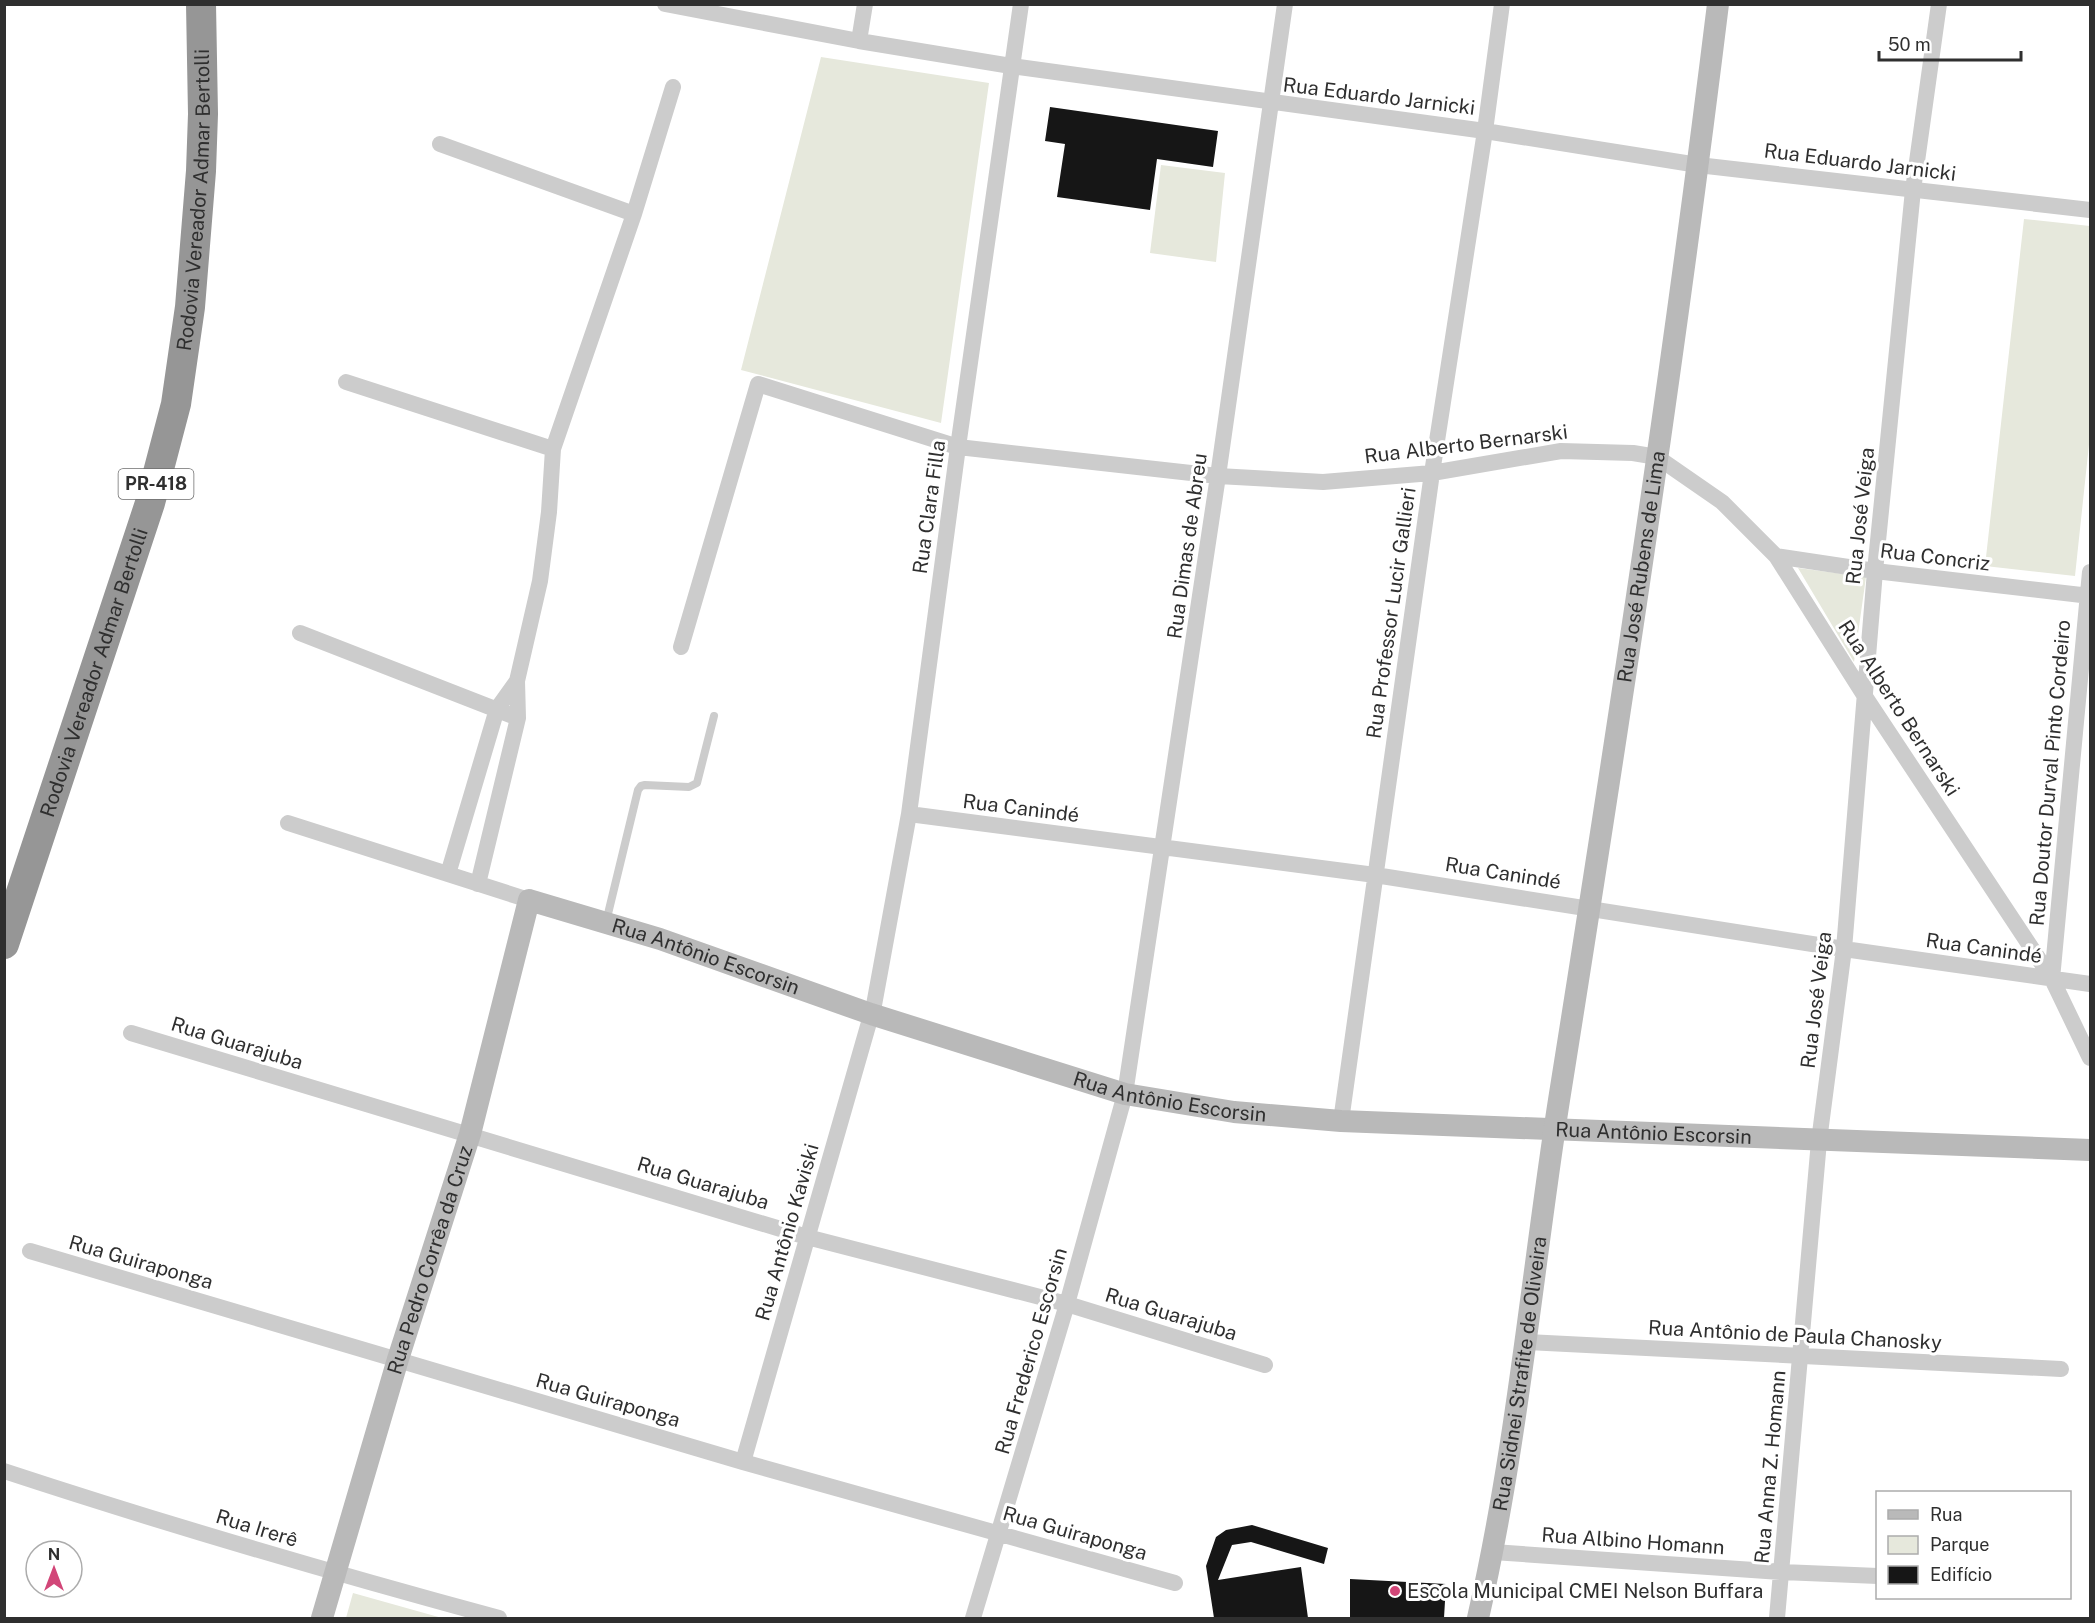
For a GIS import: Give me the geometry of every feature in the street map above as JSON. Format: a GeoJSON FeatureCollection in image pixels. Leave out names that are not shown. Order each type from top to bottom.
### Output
{"type":"FeatureCollection","features":[{"type":"Feature","properties":{"kind":"highway","name":"Rodovia Vereador Admar Bertolli"},"geometry":{"type":"LineString","coordinates":[[4,944],[150,503],[176,404],[190,307],[201,171],[203,70],[201,4]]}},
{"type":"Feature","properties":{"kind":"street"},"geometry":{"type":"LineString","coordinates":[[859,41],[865,4]]}},
{"type":"Feature","properties":{"kind":"street","name":"Rua Clara Filla"},"geometry":{"type":"LineString","coordinates":[[871,1014],[909,814],[1021,4]]}},
{"type":"Feature","properties":{"kind":"street","name":"Rua Dimas de Abreu"},"geometry":{"type":"LineString","coordinates":[[1125,1094],[1218,476],[1285,4]]}},
{"type":"Feature","properties":{"kind":"street","name":"Rua Professor Lucir Gallieri"},"geometry":{"type":"LineString","coordinates":[[1341,1121],[1432,473],[1485,131],[1502,4]]}},
{"type":"Feature","properties":{"kind":"street","name":"Rua José Rubens de Lima"},"geometry":{"type":"LineString","coordinates":[[1555,1130],[1658,457],[1718,4]]}},
{"type":"Feature","properties":{"kind":"street","name":"Rua José Veiga"},"geometry":{"type":"LineString","coordinates":[[1819,1141],[1844,948],[1875,571],[1913,190],[1939,4]]}},
{"type":"Feature","properties":{"kind":"street","name":"Rua Eduardo Jarnicki"},"geometry":{"type":"LineString","coordinates":[[667,5],[859,41],[1011,66],[1485,131],[1698,165],[2091,210]]}},
{"type":"Feature","properties":{"kind":"street"},"geometry":{"type":"LineString","coordinates":[[478,884],[518,718],[517,681],[540,580],[549,512],[553,449],[634,214],[673,87]]}},
{"type":"Feature","properties":{"kind":"street"},"geometry":{"type":"LineString","coordinates":[[440,144],[634,214]]}},
{"type":"Feature","properties":{"kind":"street"},"geometry":{"type":"LineString","coordinates":[[346,382],[553,449]]}},
{"type":"Feature","properties":{"kind":"street","name":"Rua Alberto Bernarski"},"geometry":{"type":"LineString","coordinates":[[681,647],[758,384],[958,447],[1218,476],[1323,482],[1432,473],[1561,451],[1633,453],[1658,457],[1722,502],[1776,556],[1864,695],[2052,979],[2091,1058]]}},
{"type":"Feature","properties":{"kind":"street","name":"Rua Concriz"},"geometry":{"type":"LineString","coordinates":[[1776,556],[1875,571],[2089,596]]}},
{"type":"Feature","properties":{"kind":"street","name":"Rua Doutor Durval Pinto Cordeiro"},"geometry":{"type":"LineString","coordinates":[[2052,979],[2091,572]]}},
{"type":"Feature","properties":{"kind":"street"},"geometry":{"type":"LineString","coordinates":[[300,633],[518,718]]}},
{"type":"Feature","properties":{"kind":"street"},"geometry":{"type":"LineString","coordinates":[[448,874],[497,709],[517,681]]}},
{"type":"Feature","properties":{"kind":"street"},"geometry":{"type":"LineString","coordinates":[[471,798],[497,805]]}},
{"type":"Feature","properties":{"kind":"street","name":"Rua Canindé"},"geometry":{"type":"LineString","coordinates":[[909,814],[1375,875],[2091,984]]}},
{"type":"Feature","properties":{"kind":"street","name":"Rua Antônio Escorsin"},"geometry":{"type":"LineString","coordinates":[[288,823],[660,939],[871,1014],[1125,1094],[1234,1112],[1341,1121],[2091,1150]]}},
{"type":"Feature","properties":{"kind":"street","name":"Rua Pedro Corrêa da Cruz"},"geometry":{"type":"LineString","coordinates":[[322,1618],[398,1359],[470,1134],[529,900]]}},
{"type":"Feature","properties":{"kind":"street","name":"Rua Antônio Kaviski"},"geometry":{"type":"LineString","coordinates":[[743,1461],[871,1014]]}},
{"type":"Feature","properties":{"kind":"street","name":"Rua Guarajuba"},"geometry":{"type":"LineString","coordinates":[[131,1033],[807,1237],[1067,1304],[1265,1365]]}},
{"type":"Feature","properties":{"kind":"street","name":"Rua Frederico Escorsin"},"geometry":{"type":"LineString","coordinates":[[973,1618],[1067,1304],[1125,1094]]}},
{"type":"Feature","properties":{"kind":"street","name":"Rua Sidnei Strafite de Oliveira"},"geometry":{"type":"LineString","coordinates":[[1478,1618],[1493,1552],[1527,1342],[1555,1130]]}},
{"type":"Feature","properties":{"kind":"street","name":"Rua Anna Z. Homann"},"geometry":{"type":"LineString","coordinates":[[1778,1618],[1819,1141]]}},
{"type":"Feature","properties":{"kind":"street","name":"Rua Guiraponga"},"geometry":{"type":"LineString","coordinates":[[30,1251],[743,1461],[1175,1583]]}},
{"type":"Feature","properties":{"kind":"street","name":"Rua Antônio de Paula Chanosky"},"geometry":{"type":"LineString","coordinates":[[1527,1342],[2061,1369]]}},
{"type":"Feature","properties":{"kind":"street","name":"Rua Irerê"},"geometry":{"type":"LineString","coordinates":[[4,1471],[75,1495],[335,1574],[498,1618]]}},
{"type":"Feature","properties":{"kind":"street","name":"Rua Albino Homann"},"geometry":{"type":"LineString","coordinates":[[1493,1552],[1782,1572],[1876,1576]]}},
{"type":"Feature","properties":{"kind":"lane"},"geometry":{"type":"LineString","coordinates":[[606,923],[638,790],[645,785],[689,787],[697,783],[714,716]]}},
{"type":"Feature","properties":{"kind":"green space"},"geometry":{"type":"Polygon","coordinates":[[[821,57],[989,83],[941,423],[741,370],[821,57]]]}},
{"type":"Feature","properties":{"kind":"green space"},"geometry":{"type":"Polygon","coordinates":[[[1161,165],[1225,173],[1216,262],[1150,253],[1161,165]]]}},
{"type":"Feature","properties":{"kind":"green space"},"geometry":{"type":"Polygon","coordinates":[[[2024,219],[2090,226],[2090,435],[2075,576],[1985,566],[2024,219]]]}},
{"type":"Feature","properties":{"kind":"green space"},"geometry":{"type":"Polygon","coordinates":[[[1798,568],[1866,577],[1854,662],[1798,568]]]}},
{"type":"Feature","properties":{"kind":"green space"},"geometry":{"type":"Polygon","coordinates":[[[353,1593],[442,1618],[346,1618],[353,1593]]]}},
{"type":"Feature","properties":{"kind":"building"},"geometry":{"type":"Polygon","coordinates":[[[1050,107],[1218,131],[1213,167],[1157,159],[1150,210],[1057,197],[1065,144],[1045,141],[1050,107]]]}},
{"type":"Feature","properties":{"kind":"building"},"geometry":{"type":"Polygon","coordinates":[[[1252,1525],[1328,1548],[1324,1564],[1251,1542],[1232,1545],[1218,1580],[1301,1567],[1308,1618],[1214,1618],[1206,1566],[1216,1537],[1226,1530],[1252,1525]]]}},
{"type":"Feature","properties":{"kind":"building"},"geometry":{"type":"Polygon","coordinates":[[[1350,1579],[1446,1584],[1444,1618],[1350,1618],[1350,1579]]]}},
{"type":"Feature","properties":{"kind":"place","name":"Escola Municipal CMEI Nelson Buffara"},"geometry":{"type":"Point","coordinates":[1395,1591]}}]}
